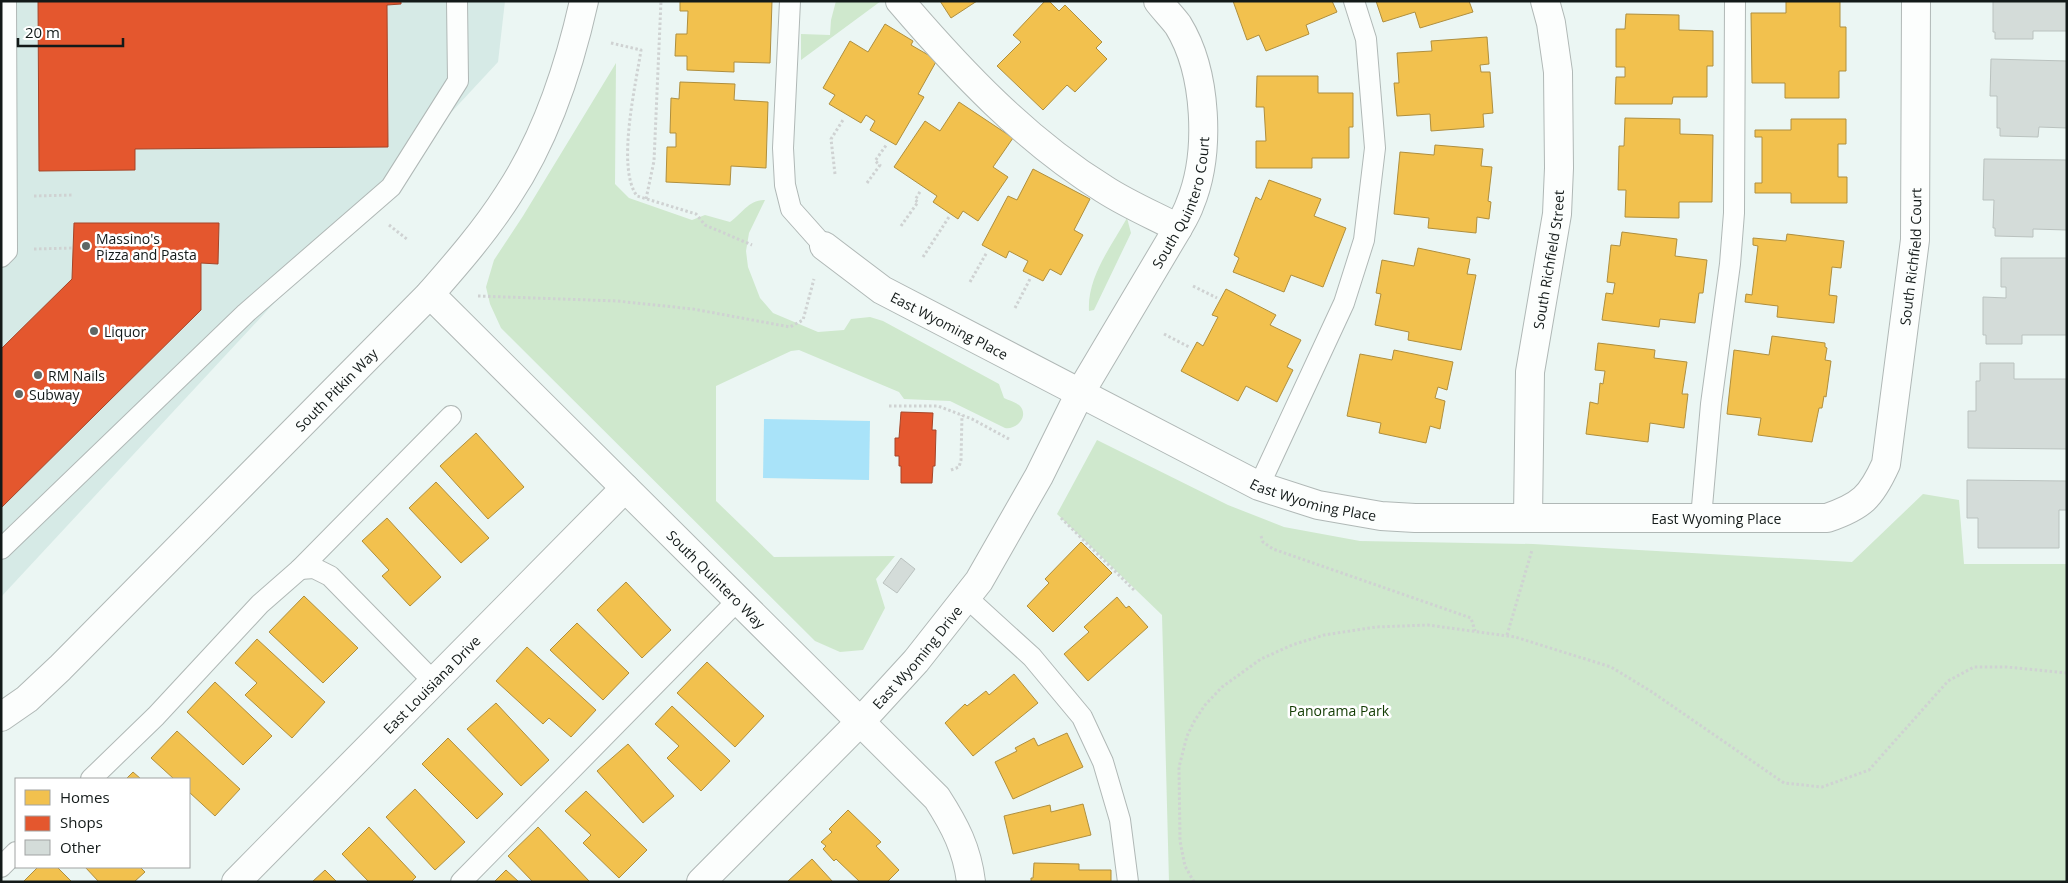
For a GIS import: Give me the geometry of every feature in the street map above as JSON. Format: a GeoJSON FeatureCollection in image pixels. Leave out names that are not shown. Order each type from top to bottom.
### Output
{"type":"FeatureCollection","features":[{"type":"Feature","properties":{"kind":"street","name":"South Pitkin Way"},"geometry":{"type":"LineString","coordinates":[[1,717],[27,699],[60,668],[430,294],[469,250],[509,194],[542,133],[566,69],[584,1]]}},
{"type":"Feature","properties":{"kind":"street"},"geometry":{"type":"LineString","coordinates":[[900,1],[946,54],[994,102],[1048,148],[1104,189],[1178,228]]}},
{"type":"Feature","properties":{"kind":"street","name":"South Quintero Court"},"geometry":{"type":"LineString","coordinates":[[1080,393],[1178,228],[1190,204],[1201,162],[1202,106],[1195,66],[1178,25],[1158,1]]}},
{"type":"Feature","properties":{"kind":"street","name":"South Richfield Street"},"geometry":{"type":"LineString","coordinates":[[1531,531],[1530,372],[1557,214],[1560,168],[1558,72],[1551,23],[1545,1]]}},
{"type":"Feature","properties":{"kind":"street","name":"South Richfield Court"},"geometry":{"type":"LineString","coordinates":[[1862,502],[1876,486],[1886,464],[1915,240],[1916,1]]}},
{"type":"Feature","properties":{"kind":"street","name":"East Wyoming Place"},"geometry":{"type":"LineString","coordinates":[[824,246],[882,290],[1259,486],[1318,506],[1381,516],[1531,531],[1701,518],[1827,518],[1849,510],[1862,502]]}},
{"type":"Feature","properties":{"kind":"street","name":"South Quintero Way"},"geometry":{"type":"LineString","coordinates":[[430,294],[937,798],[956,826],[969,863],[971,882]]}},
{"type":"Feature","properties":{"kind":"street","name":"East Wyoming Drive"},"geometry":{"type":"LineString","coordinates":[[701,882],[861,721],[916,661],[979,581],[1039,476],[1080,393]]}},
{"type":"Feature","properties":{"kind":"street","name":"East Louisiana Drive"},"geometry":{"type":"LineString","coordinates":[[236,882],[625,488]]}},
{"type":"Feature","properties":{"kind":"lane"},"geometry":{"type":"LineString","coordinates":[[1,257],[6,251],[6,1]]}},
{"type":"Feature","properties":{"kind":"lane"},"geometry":{"type":"LineString","coordinates":[[1,549],[246,313],[391,187],[458,81],[457,1]]}},
{"type":"Feature","properties":{"kind":"lane"},"geometry":{"type":"LineString","coordinates":[[790,1],[783,148],[785,185],[791,209],[824,246]]}},
{"type":"Feature","properties":{"kind":"lane"},"geometry":{"type":"LineString","coordinates":[[1259,486],[1344,303],[1364,240],[1375,148],[1366,39],[1354,1]]}},
{"type":"Feature","properties":{"kind":"lane"},"geometry":{"type":"LineString","coordinates":[[1701,518],[1710,404],[1730,264],[1734,213],[1735,1]]}},
{"type":"Feature","properties":{"kind":"lane"},"geometry":{"type":"LineString","coordinates":[[92,778],[156,716],[260,604],[300,569],[451,416]]}},
{"type":"Feature","properties":{"kind":"lane"},"geometry":{"type":"LineString","coordinates":[[300,569],[314,568],[330,576],[434,682]]}},
{"type":"Feature","properties":{"kind":"lane"},"geometry":{"type":"LineString","coordinates":[[966,597],[1032,657],[1082,717],[1103,762],[1120,820],[1128,882]]}},
{"type":"Feature","properties":{"kind":"lane"},"geometry":{"type":"LineString","coordinates":[[461,882],[738,600]]}},
{"type":"Feature","properties":{"kind":"lane"},"geometry":{"type":"LineString","coordinates":[[1,867],[15,853]]}},
{"type":"Feature","properties":{"kind":"path"},"geometry":{"type":"LineString","coordinates":[[646,199],[654,161],[661,1]]}},
{"type":"Feature","properties":{"kind":"path"},"geometry":{"type":"LineString","coordinates":[[611,43],[641,50],[627,139],[631,188],[637,196],[696,214],[705,225],[752,246]]}},
{"type":"Feature","properties":{"kind":"path"},"geometry":{"type":"LineString","coordinates":[[835,174],[831,140],[843,120]]}},
{"type":"Feature","properties":{"kind":"path"},"geometry":{"type":"LineString","coordinates":[[867,183],[880,165],[876,161],[887,144]]}},
{"type":"Feature","properties":{"kind":"path"},"geometry":{"type":"LineString","coordinates":[[901,226],[918,202],[915,200],[921,190]]}},
{"type":"Feature","properties":{"kind":"path"},"geometry":{"type":"LineString","coordinates":[[34,196],[74,195]]}},
{"type":"Feature","properties":{"kind":"path"},"geometry":{"type":"LineString","coordinates":[[922,257],[949,217]]}},
{"type":"Feature","properties":{"kind":"path"},"geometry":{"type":"LineString","coordinates":[[385,222],[408,240]]}},
{"type":"Feature","properties":{"kind":"path"},"geometry":{"type":"LineString","coordinates":[[430,294],[617,301],[693,309],[790,328],[803,320],[824,246]]}},
{"type":"Feature","properties":{"kind":"path"},"geometry":{"type":"LineString","coordinates":[[970,282],[987,252]]}},
{"type":"Feature","properties":{"kind":"path"},"geometry":{"type":"LineString","coordinates":[[1015,308],[1030,279]]}},
{"type":"Feature","properties":{"kind":"path"},"geometry":{"type":"LineString","coordinates":[[1193,286],[1217,298]]}},
{"type":"Feature","properties":{"kind":"path"},"geometry":{"type":"LineString","coordinates":[[1164,334],[1189,347]]}},
{"type":"Feature","properties":{"kind":"path"},"geometry":{"type":"LineString","coordinates":[[889,406],[938,406],[962,415],[1009,439]]}},
{"type":"Feature","properties":{"kind":"path"},"geometry":{"type":"LineString","coordinates":[[951,470],[959,467],[962,460],[962,415]]}},
{"type":"Feature","properties":{"kind":"path"},"geometry":{"type":"LineString","coordinates":[[1060,518],[1134,590]]}},
{"type":"Feature","properties":{"kind":"path"},"geometry":{"type":"LineString","coordinates":[[1507,635],[1531,531]]}},
{"type":"Feature","properties":{"kind":"path"},"geometry":{"type":"LineString","coordinates":[[1261,536],[1263,542],[1273,549],[1471,618],[1475,631]]}},
{"type":"Feature","properties":{"kind":"path"},"geometry":{"type":"LineString","coordinates":[[1194,882],[1185,866],[1180,841],[1180,767],[1187,736],[1195,720],[1205,705],[1222,687],[1261,660],[1292,645],[1324,635],[1376,627],[1428,625],[1507,635],[1610,667],[1652,692],[1784,783],[1822,787],[1869,770],[1948,681],[1974,667],[2006,667],[2067,673]]}},
{"type":"Feature","properties":{"kind":"shaded area"},"geometry":{"type":"Polygon","coordinates":[[[1,1],[505,1],[498,62],[1,597],[1,1]]]}},
{"type":"Feature","properties":{"kind":"green space"},"geometry":{"type":"Polygon","coordinates":[[[836,1],[881,1],[801,60],[801,34],[830,35],[831,20],[836,1]]]}},
{"type":"Feature","properties":{"kind":"green space"},"geometry":{"type":"Polygon","coordinates":[[[616,63],[615,184],[629,198],[692,220],[705,215],[730,222],[754,202],[765,200],[749,233],[746,251],[748,267],[760,298],[773,313],[818,332],[844,330],[851,319],[870,317],[883,321],[999,384],[1004,398],[1019,405],[1022,409],[1023,417],[1021,421],[1014,427],[1005,428],[950,401],[904,399],[899,392],[799,350],[791,351],[716,386],[716,501],[774,557],[895,556],[876,579],[885,608],[863,650],[840,652],[815,641],[501,328],[490,304],[486,287],[494,260],[616,63]]]}},
{"type":"Feature","properties":{"kind":"green space"},"geometry":{"type":"Polygon","coordinates":[[[1127,218],[1131,233],[1094,310],[1089,311],[1089,298],[1096,274],[1107,251],[1127,218]]]}},
{"type":"Feature","properties":{"kind":"green space","name":"Panorama Park"},"geometry":{"type":"Polygon","coordinates":[[[1097,440],[1228,505],[1284,527],[1360,541],[1533,544],[1852,562],[1923,494],[1959,500],[1964,564],[2067,564],[2067,882],[1169,882],[1162,615],[1057,514],[1097,440]]]}},
{"type":"Feature","properties":{"kind":"water"},"geometry":{"type":"Polygon","coordinates":[[[764,419],[870,421],[869,480],[763,478],[764,419]]]}},
{"type":"Feature","properties":{"kind":"building: Homes"},"geometry":{"type":"Polygon","coordinates":[[[680,1],[772,1],[770,63],[734,62],[734,72],[687,70],[687,56],[675,56],[676,34],[687,34],[688,11],[680,11],[680,1]]]}},
{"type":"Feature","properties":{"kind":"building: Homes"},"geometry":{"type":"Polygon","coordinates":[[[940,1],[977,1],[951,18],[940,1]]]}},
{"type":"Feature","properties":{"kind":"building: Homes"},"geometry":{"type":"Polygon","coordinates":[[[1045,1],[1049,1],[1059,11],[1065,5],[1102,42],[1096,48],[1107,59],[1075,92],[1067,85],[1043,110],[997,66],[1021,42],[1013,35],[1045,1]]]}},
{"type":"Feature","properties":{"kind":"building: Homes"},"geometry":{"type":"Polygon","coordinates":[[[1233,1],[1332,1],[1337,12],[1306,25],[1309,34],[1266,51],[1259,35],[1247,40],[1233,1]]]}},
{"type":"Feature","properties":{"kind":"building: Homes"},"geometry":{"type":"Polygon","coordinates":[[[1376,1],[1469,1],[1473,12],[1420,28],[1415,12],[1383,22],[1376,1]]]}},
{"type":"Feature","properties":{"kind":"building: Homes"},"geometry":{"type":"Polygon","coordinates":[[[1786,1],[1840,1],[1840,27],[1846,27],[1846,71],[1839,71],[1839,98],[1785,98],[1785,83],[1752,83],[1751,13],[1786,13],[1786,1]]]}},
{"type":"Feature","properties":{"kind":"building: Homes"},"geometry":{"type":"Polygon","coordinates":[[[1626,14],[1679,15],[1679,30],[1713,31],[1713,66],[1707,66],[1707,97],[1673,97],[1672,104],[1615,104],[1616,77],[1625,77],[1625,67],[1616,67],[1616,29],[1625,29],[1626,14]]]}},
{"type":"Feature","properties":{"kind":"building: Homes"},"geometry":{"type":"Polygon","coordinates":[[[885,24],[913,41],[911,45],[937,60],[918,94],[924,97],[896,145],[870,130],[875,121],[866,115],[861,123],[829,104],[835,95],[823,88],[850,41],[868,52],[885,24]]]}},
{"type":"Feature","properties":{"kind":"building: Homes"},"geometry":{"type":"Polygon","coordinates":[[[1487,37],[1489,64],[1480,65],[1481,72],[1490,72],[1493,113],[1483,114],[1484,127],[1431,131],[1430,114],[1397,116],[1394,83],[1399,83],[1397,53],[1432,51],[1431,41],[1487,37]]]}},
{"type":"Feature","properties":{"kind":"building: Homes"},"geometry":{"type":"Polygon","coordinates":[[[1257,76],[1318,76],[1318,93],[1353,93],[1353,127],[1349,127],[1349,158],[1312,158],[1312,168],[1256,168],[1256,141],[1266,141],[1264,107],[1256,107],[1257,76]]]}},
{"type":"Feature","properties":{"kind":"building: Homes"},"geometry":{"type":"Polygon","coordinates":[[[680,82],[735,84],[734,100],[768,102],[766,168],[731,166],[730,185],[666,182],[667,147],[676,147],[676,133],[670,133],[671,98],[679,99],[680,82]]]}},
{"type":"Feature","properties":{"kind":"building: Homes"},"geometry":{"type":"Polygon","coordinates":[[[959,102],[1013,138],[993,167],[1008,177],[978,221],[963,211],[958,219],[933,202],[937,196],[894,167],[925,121],[940,131],[959,102]]]}},
{"type":"Feature","properties":{"kind":"building: Homes"},"geometry":{"type":"Polygon","coordinates":[[[1625,118],[1680,119],[1680,134],[1713,135],[1712,202],[1679,202],[1679,218],[1625,217],[1626,190],[1618,190],[1619,146],[1624,146],[1625,118]]]}},
{"type":"Feature","properties":{"kind":"building: Homes"},"geometry":{"type":"Polygon","coordinates":[[[1791,119],[1846,119],[1846,144],[1838,144],[1838,177],[1847,177],[1847,203],[1791,203],[1791,193],[1755,193],[1755,183],[1762,183],[1762,137],[1755,137],[1755,130],[1791,130],[1791,119]]]}},
{"type":"Feature","properties":{"kind":"building: Homes"},"geometry":{"type":"Polygon","coordinates":[[[1435,145],[1483,149],[1481,166],[1492,167],[1488,201],[1491,202],[1489,219],[1477,217],[1476,233],[1428,228],[1429,218],[1394,214],[1400,152],[1434,155],[1435,145]]]}},
{"type":"Feature","properties":{"kind":"building: Homes"},"geometry":{"type":"Polygon","coordinates":[[[1033,169],[1090,199],[1074,230],[1083,235],[1061,275],[1050,269],[1043,281],[1023,271],[1028,261],[1009,251],[1006,258],[982,245],[1008,196],[1017,200],[1033,169]]]}},
{"type":"Feature","properties":{"kind":"building: Homes"},"geometry":{"type":"Polygon","coordinates":[[[1269,180],[1321,199],[1314,216],[1346,228],[1323,287],[1291,275],[1284,292],[1233,272],[1239,258],[1234,255],[1256,197],[1261,200],[1269,180]]]}},
{"type":"Feature","properties":{"kind":"building: Homes"},"geometry":{"type":"Polygon","coordinates":[[[1622,232],[1677,239],[1675,256],[1707,260],[1703,293],[1699,293],[1695,323],[1660,319],[1659,327],[1602,320],[1606,293],[1613,294],[1615,283],[1607,282],[1611,245],[1620,246],[1622,232]]]}},
{"type":"Feature","properties":{"kind":"building: Homes"},"geometry":{"type":"Polygon","coordinates":[[[1787,234],[1844,241],[1841,268],[1832,267],[1829,295],[1837,296],[1834,323],[1777,317],[1778,306],[1745,302],[1746,294],[1752,295],[1758,246],[1753,245],[1753,238],[1786,241],[1787,234]]]}},
{"type":"Feature","properties":{"kind":"building: Homes"},"geometry":{"type":"Polygon","coordinates":[[[1418,248],[1470,259],[1467,274],[1476,275],[1461,350],[1408,340],[1409,332],[1375,325],[1381,294],[1376,293],[1382,260],[1414,266],[1418,248]]]}},
{"type":"Feature","properties":{"kind":"building: Homes"},"geometry":{"type":"Polygon","coordinates":[[[1226,289],[1276,315],[1270,325],[1301,340],[1287,367],[1293,370],[1277,402],[1246,386],[1238,401],[1181,371],[1197,342],[1203,346],[1218,317],[1212,315],[1226,289]]]}},
{"type":"Feature","properties":{"kind":"building: Homes"},"geometry":{"type":"Polygon","coordinates":[[[1772,336],[1825,343],[1827,348],[1825,360],[1831,361],[1826,397],[1824,396],[1822,408],[1819,408],[1812,442],[1758,435],[1761,418],[1727,414],[1734,350],[1769,355],[1772,336]]]}},
{"type":"Feature","properties":{"kind":"building: Homes"},"geometry":{"type":"Polygon","coordinates":[[[1598,343],[1655,350],[1654,358],[1687,362],[1682,394],[1688,394],[1684,428],[1650,423],[1648,442],[1586,434],[1590,402],[1598,404],[1600,383],[1603,384],[1605,371],[1595,370],[1598,343]]]}},
{"type":"Feature","properties":{"kind":"building: Homes"},"geometry":{"type":"Polygon","coordinates":[[[1394,350],[1453,362],[1447,390],[1438,387],[1435,398],[1445,401],[1440,429],[1430,426],[1426,443],[1379,433],[1381,423],[1347,416],[1360,354],[1392,360],[1394,350]]]}},
{"type":"Feature","properties":{"kind":"building: Homes"},"geometry":{"type":"Polygon","coordinates":[[[476,433],[524,487],[488,519],[440,466],[476,433]]]}},
{"type":"Feature","properties":{"kind":"building: Homes"},"geometry":{"type":"Polygon","coordinates":[[[436,482],[489,538],[461,563],[409,508],[436,482]]]}},
{"type":"Feature","properties":{"kind":"building: Homes"},"geometry":{"type":"Polygon","coordinates":[[[387,518],[441,577],[410,606],[382,576],[389,570],[362,541],[387,518]]]}},
{"type":"Feature","properties":{"kind":"building: Homes"},"geometry":{"type":"Polygon","coordinates":[[[1081,542],[1112,573],[1053,632],[1027,606],[1049,583],[1045,579],[1081,542]]]}},
{"type":"Feature","properties":{"kind":"building: Homes"},"geometry":{"type":"Polygon","coordinates":[[[626,582],[671,630],[642,658],[597,610],[626,582]]]}},
{"type":"Feature","properties":{"kind":"building: Homes"},"geometry":{"type":"Polygon","coordinates":[[[304,596],[358,648],[323,683],[269,632],[304,596]]]}},
{"type":"Feature","properties":{"kind":"building: Homes"},"geometry":{"type":"Polygon","coordinates":[[[1117,597],[1126,608],[1129,606],[1148,627],[1088,681],[1064,654],[1089,632],[1084,627],[1117,597]]]}},
{"type":"Feature","properties":{"kind":"building: Homes"},"geometry":{"type":"Polygon","coordinates":[[[577,623],[629,673],[603,700],[550,650],[577,623]]]}},
{"type":"Feature","properties":{"kind":"building: Homes"},"geometry":{"type":"Polygon","coordinates":[[[257,639],[325,702],[292,738],[245,695],[257,683],[235,663],[257,639]]]}},
{"type":"Feature","properties":{"kind":"building: Homes"},"geometry":{"type":"Polygon","coordinates":[[[527,647],[596,710],[571,737],[549,718],[543,724],[496,681],[527,647]]]}},
{"type":"Feature","properties":{"kind":"building: Homes"},"geometry":{"type":"Polygon","coordinates":[[[707,662],[764,716],[735,747],[677,693],[707,662]]]}},
{"type":"Feature","properties":{"kind":"building: Homes"},"geometry":{"type":"Polygon","coordinates":[[[1014,674],[1038,703],[973,756],[945,723],[965,704],[967,706],[986,691],[989,695],[1014,674]]]}},
{"type":"Feature","properties":{"kind":"building: Homes"},"geometry":{"type":"Polygon","coordinates":[[[215,682],[272,736],[243,765],[187,712],[215,682]]]}},
{"type":"Feature","properties":{"kind":"building: Homes"},"geometry":{"type":"Polygon","coordinates":[[[496,703],[549,760],[521,786],[467,729],[496,703]]]}},
{"type":"Feature","properties":{"kind":"building: Homes"},"geometry":{"type":"Polygon","coordinates":[[[672,706],[730,761],[701,791],[667,758],[679,746],[655,724],[672,706]]]}},
{"type":"Feature","properties":{"kind":"building: Homes"},"geometry":{"type":"Polygon","coordinates":[[[177,731],[240,789],[215,816],[190,793],[190,778],[173,778],[151,758],[177,731]]]}},
{"type":"Feature","properties":{"kind":"building: Homes"},"geometry":{"type":"Polygon","coordinates":[[[1067,733],[1083,767],[1013,799],[995,762],[1017,751],[1015,748],[1034,738],[1038,746],[1067,733]]]}},
{"type":"Feature","properties":{"kind":"building: Homes"},"geometry":{"type":"Polygon","coordinates":[[[448,738],[503,794],[477,819],[422,764],[448,738]]]}},
{"type":"Feature","properties":{"kind":"building: Homes"},"geometry":{"type":"Polygon","coordinates":[[[628,744],[674,796],[643,823],[597,771],[628,744]]]}},
{"type":"Feature","properties":{"kind":"building: Homes"},"geometry":{"type":"Polygon","coordinates":[[[133,772],[140,778],[127,778],[133,772]]]}},
{"type":"Feature","properties":{"kind":"building: Homes"},"geometry":{"type":"Polygon","coordinates":[[[415,789],[465,842],[435,870],[386,817],[415,789]]]}},
{"type":"Feature","properties":{"kind":"building: Homes"},"geometry":{"type":"Polygon","coordinates":[[[586,791],[647,850],[619,878],[583,843],[591,835],[565,811],[586,791]]]}},
{"type":"Feature","properties":{"kind":"building: Homes"},"geometry":{"type":"Polygon","coordinates":[[[1083,804],[1091,835],[1013,854],[1004,816],[1050,805],[1051,812],[1083,804]]]}},
{"type":"Feature","properties":{"kind":"building: Homes"},"geometry":{"type":"Polygon","coordinates":[[[848,810],[881,842],[876,846],[899,870],[887,882],[860,882],[836,859],[834,861],[823,849],[826,846],[821,842],[832,832],[829,829],[848,810]]]}},
{"type":"Feature","properties":{"kind":"building: Homes"},"geometry":{"type":"Polygon","coordinates":[[[369,827],[416,877],[411,882],[369,882],[342,854],[369,827]]]}},
{"type":"Feature","properties":{"kind":"building: Homes"},"geometry":{"type":"Polygon","coordinates":[[[538,827],[588,882],[533,882],[508,856],[538,827]]]}},
{"type":"Feature","properties":{"kind":"building: Homes"},"geometry":{"type":"Polygon","coordinates":[[[812,859],[833,882],[787,882],[812,859]]]}},
{"type":"Feature","properties":{"kind":"building: Homes"},"geometry":{"type":"Polygon","coordinates":[[[1034,863],[1079,864],[1079,870],[1111,870],[1111,882],[1031,882],[1034,863]]]}},
{"type":"Feature","properties":{"kind":"building: Homes"},"geometry":{"type":"Polygon","coordinates":[[[37,868],[58,868],[72,882],[23,882],[37,868]]]}},
{"type":"Feature","properties":{"kind":"building: Homes"},"geometry":{"type":"Polygon","coordinates":[[[86,868],[141,868],[145,872],[134,882],[99,882],[86,868]]]}},
{"type":"Feature","properties":{"kind":"building: Homes"},"geometry":{"type":"Polygon","coordinates":[[[325,870],[337,882],[312,882],[325,870]]]}},
{"type":"Feature","properties":{"kind":"building: Homes"},"geometry":{"type":"Polygon","coordinates":[[[506,870],[519,882],[494,882],[506,870]]]}},
{"type":"Feature","properties":{"kind":"building: Shops"},"geometry":{"type":"Polygon","coordinates":[[[38,1],[401,1],[401,4],[387,5],[388,147],[135,149],[135,170],[39,171],[38,1]]]}},
{"type":"Feature","properties":{"kind":"building: Shops"},"geometry":{"type":"Polygon","coordinates":[[[74,223],[219,223],[218,264],[201,263],[201,310],[1,508],[1,349],[72,279],[74,223]]]}},
{"type":"Feature","properties":{"kind":"building: Shops"},"geometry":{"type":"Polygon","coordinates":[[[901,412],[933,413],[932,430],[936,430],[935,466],[933,466],[932,483],[901,483],[899,456],[895,456],[895,438],[899,438],[901,412]]]}},
{"type":"Feature","properties":{"kind":"building: Other"},"geometry":{"type":"Polygon","coordinates":[[[1993,1],[2067,1],[2067,31],[2033,31],[2033,39],[1995,39],[1995,32],[1993,32],[1993,1]]]}},
{"type":"Feature","properties":{"kind":"building: Other"},"geometry":{"type":"Polygon","coordinates":[[[1991,59],[2067,61],[2067,128],[2039,127],[2038,137],[2000,136],[2000,128],[1997,128],[1997,96],[1990,96],[1991,59]]]}},
{"type":"Feature","properties":{"kind":"building: Other"},"geometry":{"type":"Polygon","coordinates":[[[1984,159],[2067,160],[2067,230],[2033,229],[2033,237],[1995,236],[1995,228],[1993,228],[1994,200],[1983,200],[1984,159]]]}},
{"type":"Feature","properties":{"kind":"building: Other"},"geometry":{"type":"Polygon","coordinates":[[[2001,258],[2067,258],[2067,335],[2022,335],[2022,344],[1986,344],[1986,335],[1983,335],[1983,297],[2006,298],[2006,287],[2001,287],[2001,258]]]}},
{"type":"Feature","properties":{"kind":"building: Other"},"geometry":{"type":"Polygon","coordinates":[[[1980,363],[2014,363],[2014,379],[2067,379],[2067,449],[1968,448],[1968,411],[1976,411],[1976,381],[1980,381],[1980,363]]]}},
{"type":"Feature","properties":{"kind":"building: Other"},"geometry":{"type":"Polygon","coordinates":[[[1967,480],[2067,481],[2067,510],[2059,510],[2059,548],[1978,548],[1978,518],[1967,518],[1967,480]]]}},
{"type":"Feature","properties":{"kind":"building: Other"},"geometry":{"type":"Polygon","coordinates":[[[901,558],[915,569],[897,593],[883,583],[901,558]]]}},
{"type":"Feature","properties":{"kind":"place","name":"Massino's Pizza and Pasta"},"geometry":{"type":"Point","coordinates":[86,246]}},
{"type":"Feature","properties":{"kind":"place","name":"Liquor"},"geometry":{"type":"Point","coordinates":[94,331]}},
{"type":"Feature","properties":{"kind":"place","name":"RM Nails"},"geometry":{"type":"Point","coordinates":[38,375]}},
{"type":"Feature","properties":{"kind":"place","name":"Subway"},"geometry":{"type":"Point","coordinates":[19,394]}}]}
